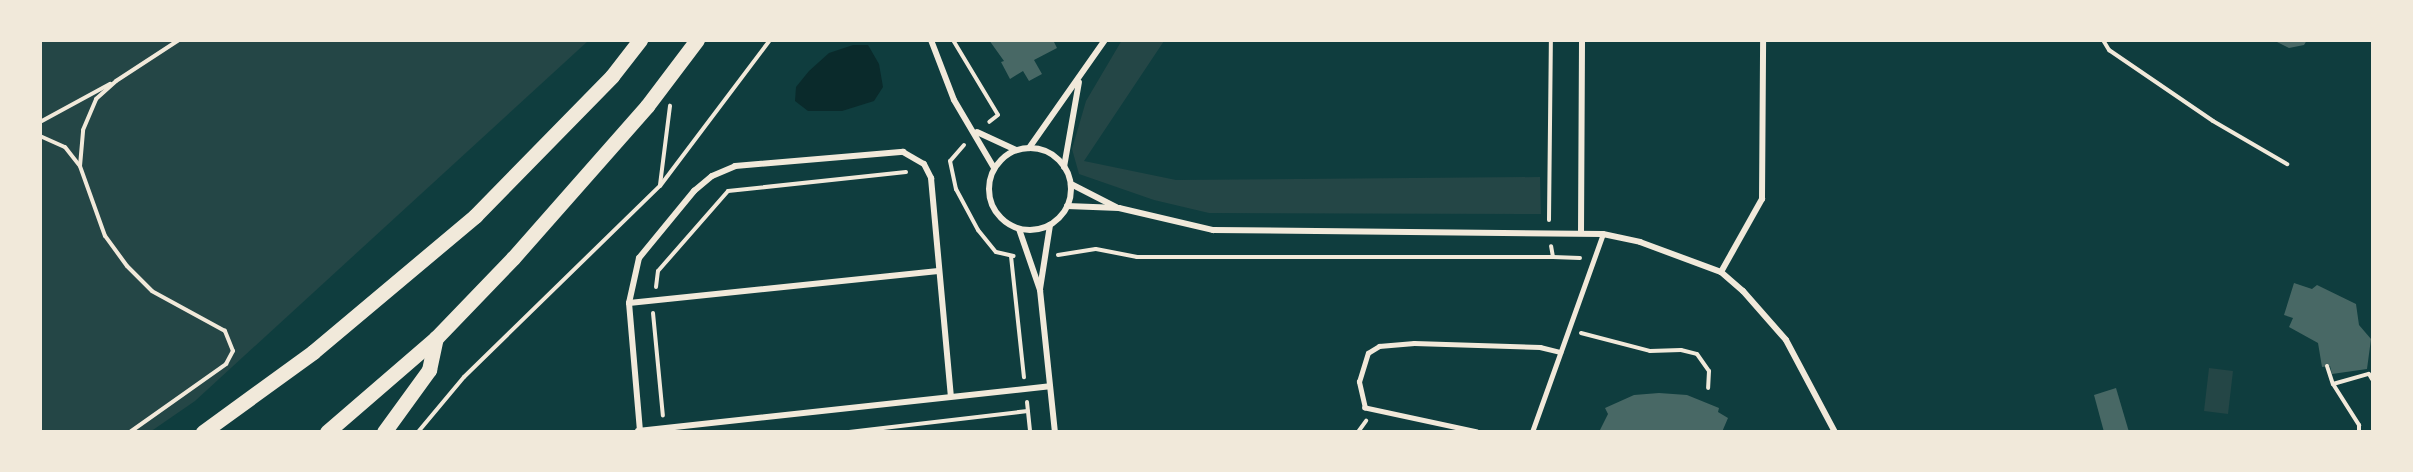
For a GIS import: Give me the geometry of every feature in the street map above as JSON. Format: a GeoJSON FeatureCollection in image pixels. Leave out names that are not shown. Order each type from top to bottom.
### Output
{"type":"FeatureCollection","features":[{"type":"Feature","properties":{"kind":"main road"},"geometry":{"type":"LineString","coordinates":[[203,432],[313,352],[475,216],[612,76],[640,40]]}},
{"type":"Feature","properties":{"kind":"main road"},"geometry":{"type":"LineString","coordinates":[[327,432],[436,338],[513,258],[647,106],[697,40]]}},
{"type":"Feature","properties":{"kind":"main road"},"geometry":{"type":"LineString","coordinates":[[384,432],[429,370],[436,338]]}},
{"type":"Feature","properties":{"kind":"street"},"geometry":{"type":"LineString","coordinates":[[931,40],[954,100],[976,132],[994,168]]}},
{"type":"Feature","properties":{"kind":"street"},"geometry":{"type":"LineString","coordinates":[[1029,148],[1080,79],[1105,40]]}},
{"type":"Feature","properties":{"kind":"street"},"geometry":{"type":"LineString","coordinates":[[1581,233],[1582,40]]}},
{"type":"Feature","properties":{"kind":"street"},"geometry":{"type":"LineString","coordinates":[[1721,272],[1762,199],[1763,40]]}},
{"type":"Feature","properties":{"kind":"street"},"geometry":{"type":"LineString","coordinates":[[1064,167],[1080,79]]}},
{"type":"Feature","properties":{"kind":"street"},"geometry":{"type":"LineString","coordinates":[[976,132],[1016,150]]}},
{"type":"Feature","properties":{"kind":"street"},"geometry":{"type":"LineString","coordinates":[[1029,148],[1042,150],[1064,167],[1071,184],[1068,206],[1050,225],[1040,230],[1019,229],[1007,224],[991,205],[989,186],[994,168],[1016,150],[1029,148]]}},
{"type":"Feature","properties":{"kind":"street"},"geometry":{"type":"LineString","coordinates":[[951,396],[927,169],[903,152],[723,169],[694,191],[639,258],[629,303],[639,431],[1050,386]]}},
{"type":"Feature","properties":{"kind":"street"},"geometry":{"type":"LineString","coordinates":[[1071,184],[1119,208]]}},
{"type":"Feature","properties":{"kind":"street"},"geometry":{"type":"LineString","coordinates":[[1068,206],[1119,208],[1213,230],[1603,234],[1682,255],[1721,272],[1786,340],[1834,432]]}},
{"type":"Feature","properties":{"kind":"street"},"geometry":{"type":"LineString","coordinates":[[1040,290],[1050,225]]}},
{"type":"Feature","properties":{"kind":"street"},"geometry":{"type":"LineString","coordinates":[[1019,229],[1040,290],[1055,432]]}},
{"type":"Feature","properties":{"kind":"street"},"geometry":{"type":"LineString","coordinates":[[629,303],[938,271]]}},
{"type":"Feature","properties":{"kind":"lane"},"geometry":{"type":"LineString","coordinates":[[1532,432],[1603,234]]}},
{"type":"Feature","properties":{"kind":"lane"},"geometry":{"type":"LineString","coordinates":[[1477,432],[1365,408],[1359,382],[1368,353],[1379,346],[1414,343],[1540,347],[1560,352]]}},
{"type":"Feature","properties":{"kind":"path"},"geometry":{"type":"LineString","coordinates":[[40,122],[116,81],[179,40]]}},
{"type":"Feature","properties":{"kind":"path"},"geometry":{"type":"LineString","coordinates":[[418,432],[464,377],[660,186],[770,40]]}},
{"type":"Feature","properties":{"kind":"path"},"geometry":{"type":"LineString","coordinates":[[2103,40],[2109,50],[2213,121],[2287,164]]}},
{"type":"Feature","properties":{"kind":"path"},"geometry":{"type":"LineString","coordinates":[[116,81],[91,109],[79,149],[80,166],[105,236],[127,266],[152,291],[225,331],[231,340],[233,351],[226,364],[130,432]]}},
{"type":"Feature","properties":{"kind":"path"},"geometry":{"type":"LineString","coordinates":[[660,186],[671,99]]}},
{"type":"Feature","properties":{"kind":"path"},"geometry":{"type":"LineString","coordinates":[[40,136],[65,147],[80,166]]}},
{"type":"Feature","properties":{"kind":"path"},"geometry":{"type":"LineString","coordinates":[[664,428],[653,316],[658,271],[728,191],[952,167]]}},
{"type":"Feature","properties":{"kind":"path"},"geometry":{"type":"LineString","coordinates":[[1011,256],[1030,432]]}},
{"type":"Feature","properties":{"kind":"path"},"geometry":{"type":"LineString","coordinates":[[1554,257],[1593,259]]}},
{"type":"Feature","properties":{"kind":"path"},"geometry":{"type":"LineString","coordinates":[[1569,329],[1640,349],[1697,354],[1708,370],[1708,387]]}},
{"type":"Feature","properties":{"kind":"path"},"geometry":{"type":"LineString","coordinates":[[2327,366],[2333,384],[2359,425],[2359,432]]}},
{"type":"Feature","properties":{"kind":"path"},"geometry":{"type":"LineString","coordinates":[[2333,384],[2368,374],[2373,379]]}},
{"type":"Feature","properties":{"kind":"path"},"geometry":{"type":"LineString","coordinates":[[849,432],[1028,411]]}},
{"type":"Feature","properties":{"kind":"shaded area"},"geometry":{"type":"Polygon","coordinates":[[[1122,40],[1164,41],[1084,161],[1176,180],[1540,177],[1541,214],[1209,213],[1154,200],[1079,174],[1072,149],[1086,101],[1122,40]]]}},
{"type":"Feature","properties":{"kind":"shaded area"},"geometry":{"type":"Polygon","coordinates":[[[40,41],[588,41],[195,401],[150,432],[41,431],[40,41]]]}},
{"type":"Feature","properties":{"kind":"shaded area"},"geometry":{"type":"Polygon","coordinates":[[[853,45],[868,45],[879,64],[883,87],[874,101],[842,111],[808,111],[795,101],[796,87],[809,71],[829,53],[853,45]]]}},
{"type":"Feature","properties":{"kind":"shaded area"},"geometry":{"type":"Polygon","coordinates":[[[2209,368],[2233,371],[2228,414],[2204,411],[2209,368]]]}},
{"type":"Feature","properties":{"kind":"building"},"geometry":{"type":"Polygon","coordinates":[[[989,40],[1053,40],[1057,48],[1034,60],[1042,74],[1029,81],[1023,71],[1010,79],[1001,62],[1004,61],[989,40]]]}},
{"type":"Feature","properties":{"kind":"building"},"geometry":{"type":"Polygon","coordinates":[[[2273,40],[2307,40],[2304,45],[2289,48],[2273,40]]]}},
{"type":"Feature","properties":{"kind":"building"},"geometry":{"type":"Polygon","coordinates":[[[2294,283],[2312,289],[2317,285],[2356,304],[2359,325],[2371,339],[2367,369],[2332,374],[2330,366],[2322,367],[2318,343],[2289,327],[2293,318],[2284,315],[2294,283]]]}},
{"type":"Feature","properties":{"kind":"building"},"geometry":{"type":"Polygon","coordinates":[[[2116,388],[2129,432],[2104,432],[2094,395],[2116,388]]]}},
{"type":"Feature","properties":{"kind":"building"},"geometry":{"type":"Polygon","coordinates":[[[1659,393],[1687,395],[1719,408],[1718,412],[1728,418],[1722,432],[1599,432],[1608,414],[1605,408],[1634,395],[1659,393]]]}}]}
